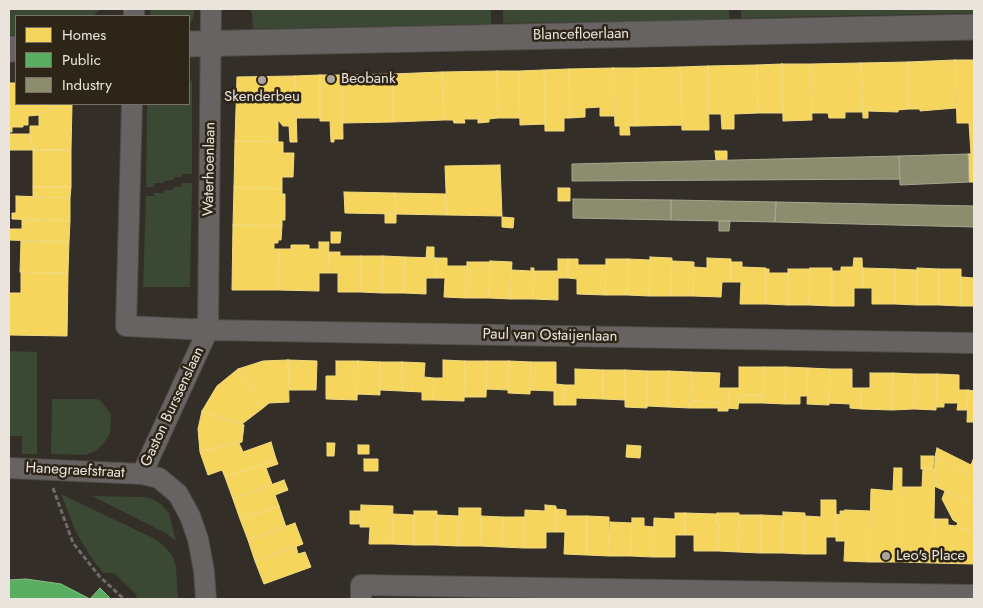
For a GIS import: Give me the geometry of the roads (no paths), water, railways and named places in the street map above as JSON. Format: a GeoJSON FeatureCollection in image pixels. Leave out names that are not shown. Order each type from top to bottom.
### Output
{"type":"FeatureCollection","features":[{"type":"Feature","properties":{"kind":"street","name":"Waterhoenlaan"},"geometry":{"type":"LineString","coordinates":[[208,330],[200,44],[211,9]]}},
{"type":"Feature","properties":{"kind":"street","name":"Blancefloerlaan"},"geometry":{"type":"LineString","coordinates":[[200,44],[974,27]]}},
{"type":"Feature","properties":{"kind":"street","name":"Gaston Burssenslaan"},"geometry":{"type":"LineString","coordinates":[[132,105],[126,326],[208,330],[142,474],[159,478],[178,494],[190,516],[198,539],[204,571],[206,599]]}},
{"type":"Feature","properties":{"kind":"street","name":"Paul van Ostaijenlaan"},"geometry":{"type":"LineString","coordinates":[[208,330],[974,343]]}},
{"type":"Feature","properties":{"kind":"street","name":"Hanegraefstraat"},"geometry":{"type":"LineString","coordinates":[[9,468],[48,468],[142,474]]}},
{"type":"Feature","properties":{"kind":"street"},"geometry":{"type":"LineString","coordinates":[[361,599],[361,585],[662,594],[974,595]]}},
{"type":"Feature","properties":{"kind":"place","name":"Beobank"},"geometry":{"type":"Point","coordinates":[331,79]}},
{"type":"Feature","properties":{"kind":"place","name":"Skenderbeu"},"geometry":{"type":"Point","coordinates":[262,80]}},
{"type":"Feature","properties":{"kind":"place","name":"Leo's Place"},"geometry":{"type":"Point","coordinates":[886,556]}}]}
